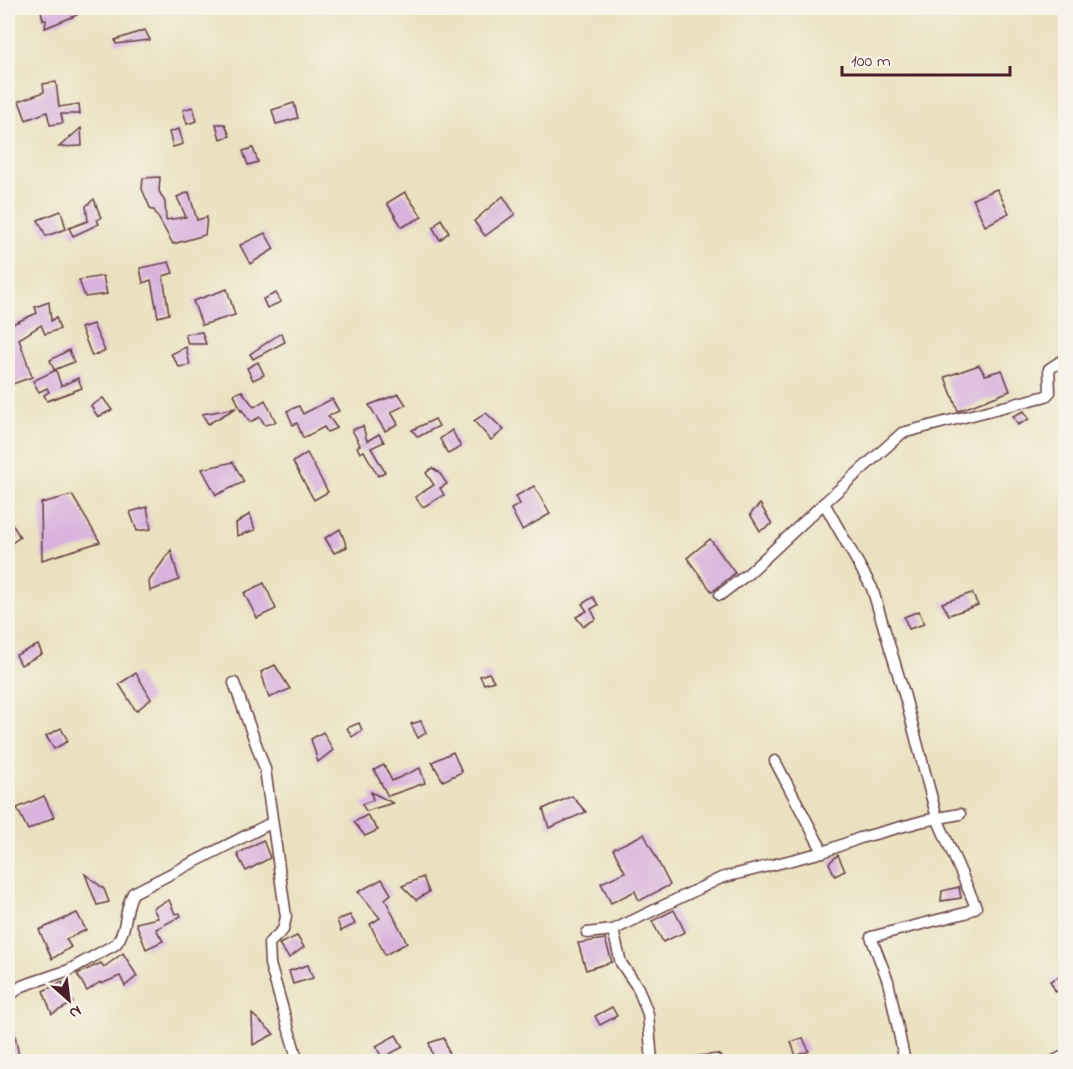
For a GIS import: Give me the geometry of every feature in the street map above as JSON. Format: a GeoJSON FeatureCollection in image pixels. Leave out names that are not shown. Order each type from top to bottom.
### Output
{"type":"FeatureCollection","features":[{"type":"Feature","properties":{"kind":"street"},"geometry":{"type":"LineString","coordinates":[[720,595],[749,573],[902,433],[1046,396],[1050,392],[1049,369],[1065,357]]}},
{"type":"Feature","properties":{"kind":"street"},"geometry":{"type":"LineString","coordinates":[[824,503],[872,588],[905,696],[937,818],[976,908],[871,937],[888,981],[905,1062]]}},
{"type":"Feature","properties":{"kind":"street"},"geometry":{"type":"LineString","coordinates":[[234,683],[265,769],[286,916],[283,930],[269,943],[270,964],[298,1062]]}},
{"type":"Feature","properties":{"kind":"street"},"geometry":{"type":"LineString","coordinates":[[775,761],[823,852]]}},
{"type":"Feature","properties":{"kind":"street"},"geometry":{"type":"LineString","coordinates":[[587,933],[613,930],[721,878],[823,852],[860,838],[960,814]]}},
{"type":"Feature","properties":{"kind":"street"},"geometry":{"type":"LineString","coordinates":[[8,997],[22,986],[69,970],[116,944],[120,939],[128,914],[128,901],[133,893],[271,823]]}},
{"type":"Feature","properties":{"kind":"street"},"geometry":{"type":"LineString","coordinates":[[613,930],[621,963],[638,988],[648,1014],[652,1062]]}},
{"type":"Feature","properties":{"kind":"street"},"geometry":{"type":"LineString","coordinates":[[1051,1061],[1065,1055]]}},
{"type":"Feature","properties":{"kind":"street"},"geometry":{"type":"LineString","coordinates":[[696,1062],[716,1060]]}},
{"type":"Feature","properties":{"kind":"building"},"geometry":{"type":"Polygon","coordinates":[[[75,8],[77,15],[45,28],[46,20],[43,20],[41,10],[75,8]]]}},
{"type":"Feature","properties":{"kind":"building"},"geometry":{"type":"Polygon","coordinates":[[[145,30],[150,40],[116,44],[115,40],[145,30]]]}},
{"type":"Feature","properties":{"kind":"building"},"geometry":{"type":"Polygon","coordinates":[[[56,82],[59,107],[79,104],[80,114],[61,114],[63,123],[50,125],[47,112],[26,120],[19,101],[44,92],[43,84],[56,82]]]}},
{"type":"Feature","properties":{"kind":"building"},"geometry":{"type":"Polygon","coordinates":[[[294,103],[298,118],[276,124],[272,110],[294,103]]]}},
{"type":"Feature","properties":{"kind":"building"},"geometry":{"type":"Polygon","coordinates":[[[193,107],[197,121],[187,124],[183,110],[193,107]]]}},
{"type":"Feature","properties":{"kind":"building"},"geometry":{"type":"Polygon","coordinates":[[[216,124],[225,124],[230,136],[220,139],[216,124]]]}},
{"type":"Feature","properties":{"kind":"building"},"geometry":{"type":"Polygon","coordinates":[[[81,128],[82,146],[59,147],[81,128]]]}},
{"type":"Feature","properties":{"kind":"building"},"geometry":{"type":"Polygon","coordinates":[[[179,129],[183,144],[173,147],[169,132],[179,129]]]}},
{"type":"Feature","properties":{"kind":"building"},"geometry":{"type":"Polygon","coordinates":[[[253,148],[258,162],[248,165],[243,151],[253,148]]]}},
{"type":"Feature","properties":{"kind":"building"},"geometry":{"type":"Polygon","coordinates":[[[160,177],[159,191],[165,202],[166,220],[186,217],[177,197],[189,192],[197,220],[207,217],[205,235],[173,244],[154,210],[151,210],[142,189],[143,178],[160,177]]]}},
{"type":"Feature","properties":{"kind":"building"},"geometry":{"type":"Polygon","coordinates":[[[997,189],[1009,213],[985,226],[973,199],[997,189]]]}},
{"type":"Feature","properties":{"kind":"building"},"geometry":{"type":"Polygon","coordinates":[[[405,192],[422,217],[402,227],[387,203],[405,192]]]}},
{"type":"Feature","properties":{"kind":"building"},"geometry":{"type":"Polygon","coordinates":[[[503,196],[515,214],[485,236],[474,221],[503,196]]]}},
{"type":"Feature","properties":{"kind":"building"},"geometry":{"type":"Polygon","coordinates":[[[94,199],[101,218],[97,220],[99,224],[73,236],[69,228],[88,221],[86,206],[94,199]]]}},
{"type":"Feature","properties":{"kind":"building"},"geometry":{"type":"Polygon","coordinates":[[[61,211],[66,229],[46,236],[38,220],[61,211]]]}},
{"type":"Feature","properties":{"kind":"building"},"geometry":{"type":"Polygon","coordinates":[[[441,219],[449,232],[440,240],[433,228],[441,219]]]}},
{"type":"Feature","properties":{"kind":"building"},"geometry":{"type":"Polygon","coordinates":[[[265,233],[274,249],[250,264],[240,245],[265,233]]]}},
{"type":"Feature","properties":{"kind":"building"},"geometry":{"type":"Polygon","coordinates":[[[169,262],[173,273],[163,276],[169,314],[158,317],[151,280],[143,283],[140,268],[169,262]]]}},
{"type":"Feature","properties":{"kind":"building"},"geometry":{"type":"Polygon","coordinates":[[[103,276],[107,294],[85,297],[79,280],[103,276]]]}},
{"type":"Feature","properties":{"kind":"building"},"geometry":{"type":"Polygon","coordinates":[[[227,289],[235,315],[202,325],[193,301],[227,289]]]}},
{"type":"Feature","properties":{"kind":"building"},"geometry":{"type":"Polygon","coordinates":[[[276,293],[281,302],[267,308],[263,299],[276,293]]]}},
{"type":"Feature","properties":{"kind":"building"},"geometry":{"type":"Polygon","coordinates":[[[49,302],[51,321],[56,317],[60,329],[45,334],[41,325],[19,339],[32,377],[10,385],[8,326],[37,313],[35,307],[49,302]]]}},
{"type":"Feature","properties":{"kind":"building"},"geometry":{"type":"Polygon","coordinates":[[[93,324],[105,351],[92,356],[81,328],[93,324]]]}},
{"type":"Feature","properties":{"kind":"building"},"geometry":{"type":"Polygon","coordinates":[[[202,332],[206,344],[188,344],[185,334],[202,332]]]}},
{"type":"Feature","properties":{"kind":"building"},"geometry":{"type":"Polygon","coordinates":[[[281,333],[285,342],[253,359],[250,354],[281,333]]]}},
{"type":"Feature","properties":{"kind":"building"},"geometry":{"type":"Polygon","coordinates":[[[186,347],[190,365],[179,367],[171,354],[186,347]]]}},
{"type":"Feature","properties":{"kind":"building"},"geometry":{"type":"Polygon","coordinates":[[[69,350],[74,362],[54,370],[50,360],[69,350]]]}},
{"type":"Feature","properties":{"kind":"building"},"geometry":{"type":"Polygon","coordinates":[[[258,362],[264,375],[253,380],[247,368],[258,362]]]}},
{"type":"Feature","properties":{"kind":"building"},"geometry":{"type":"Polygon","coordinates":[[[979,365],[985,375],[1002,370],[1010,391],[958,411],[945,377],[979,365]]]}},
{"type":"Feature","properties":{"kind":"building"},"geometry":{"type":"Polygon","coordinates":[[[56,370],[61,386],[78,378],[82,388],[47,401],[44,395],[49,392],[47,388],[39,392],[33,381],[56,370]]]}},
{"type":"Feature","properties":{"kind":"building"},"geometry":{"type":"Polygon","coordinates":[[[242,391],[254,407],[265,400],[276,422],[265,425],[260,417],[250,422],[241,411],[234,394],[242,391]]]}},
{"type":"Feature","properties":{"kind":"building"},"geometry":{"type":"Polygon","coordinates":[[[399,394],[406,405],[391,412],[398,424],[385,431],[369,405],[399,394]]]}},
{"type":"Feature","properties":{"kind":"building"},"geometry":{"type":"Polygon","coordinates":[[[103,398],[112,410],[98,417],[91,406],[103,398]]]}},
{"type":"Feature","properties":{"kind":"building"},"geometry":{"type":"Polygon","coordinates":[[[332,399],[339,411],[328,416],[337,428],[327,432],[324,427],[303,438],[297,423],[293,425],[287,411],[299,406],[303,414],[332,399]]]}},
{"type":"Feature","properties":{"kind":"building"},"geometry":{"type":"Polygon","coordinates":[[[236,408],[208,424],[202,414],[236,408]]]}},
{"type":"Feature","properties":{"kind":"building"},"geometry":{"type":"Polygon","coordinates":[[[1024,411],[1029,419],[1018,425],[1013,416],[1024,411]]]}},
{"type":"Feature","properties":{"kind":"building"},"geometry":{"type":"Polygon","coordinates":[[[486,413],[504,430],[491,440],[474,421],[486,413]]]}},
{"type":"Feature","properties":{"kind":"building"},"geometry":{"type":"Polygon","coordinates":[[[435,419],[439,426],[418,437],[412,430],[435,419]]]}},
{"type":"Feature","properties":{"kind":"building"},"geometry":{"type":"Polygon","coordinates":[[[363,426],[367,441],[379,434],[384,442],[371,448],[385,472],[378,476],[364,451],[360,453],[357,447],[360,445],[352,430],[363,426]]]}},
{"type":"Feature","properties":{"kind":"building"},"geometry":{"type":"Polygon","coordinates":[[[452,430],[461,447],[448,454],[440,439],[452,430]]]}},
{"type":"Feature","properties":{"kind":"building"},"geometry":{"type":"Polygon","coordinates":[[[307,453],[328,492],[314,500],[293,462],[307,453]]]}},
{"type":"Feature","properties":{"kind":"building"},"geometry":{"type":"Polygon","coordinates":[[[233,462],[244,482],[216,495],[202,469],[233,462]]]}},
{"type":"Feature","properties":{"kind":"building"},"geometry":{"type":"Polygon","coordinates":[[[432,468],[439,472],[447,484],[440,488],[444,495],[423,507],[415,497],[434,485],[426,473],[432,468]]]}},
{"type":"Feature","properties":{"kind":"building"},"geometry":{"type":"Polygon","coordinates":[[[534,486],[550,514],[522,530],[511,509],[520,504],[516,496],[534,486]]]}},
{"type":"Feature","properties":{"kind":"building"},"geometry":{"type":"Polygon","coordinates":[[[72,495],[100,542],[42,560],[41,503],[72,495]]]}},
{"type":"Feature","properties":{"kind":"building"},"geometry":{"type":"Polygon","coordinates":[[[760,504],[772,524],[760,531],[750,514],[760,504]]]}},
{"type":"Feature","properties":{"kind":"building"},"geometry":{"type":"Polygon","coordinates":[[[147,507],[151,529],[137,531],[130,512],[147,507]]]}},
{"type":"Feature","properties":{"kind":"building"},"geometry":{"type":"Polygon","coordinates":[[[250,514],[255,530],[237,536],[236,523],[250,514]]]}},
{"type":"Feature","properties":{"kind":"building"},"geometry":{"type":"Polygon","coordinates":[[[8,517],[20,537],[8,546],[8,517]]]}},
{"type":"Feature","properties":{"kind":"building"},"geometry":{"type":"Polygon","coordinates":[[[340,529],[347,547],[334,553],[325,538],[340,529]]]}},
{"type":"Feature","properties":{"kind":"building"},"geometry":{"type":"Polygon","coordinates":[[[710,539],[735,573],[712,592],[687,558],[710,539]]]}},
{"type":"Feature","properties":{"kind":"building"},"geometry":{"type":"Polygon","coordinates":[[[171,550],[179,580],[150,591],[149,581],[171,550]]]}},
{"type":"Feature","properties":{"kind":"building"},"geometry":{"type":"Polygon","coordinates":[[[264,583],[276,609],[257,618],[244,593],[264,583]]]}},
{"type":"Feature","properties":{"kind":"building"},"geometry":{"type":"Polygon","coordinates":[[[972,593],[978,605],[949,615],[942,603],[972,593]]]}},
{"type":"Feature","properties":{"kind":"building"},"geometry":{"type":"Polygon","coordinates":[[[593,597],[598,605],[591,609],[596,619],[583,626],[576,617],[587,611],[582,604],[593,597]]]}},
{"type":"Feature","properties":{"kind":"building"},"geometry":{"type":"Polygon","coordinates":[[[919,611],[924,624],[909,629],[904,617],[919,611]]]}},
{"type":"Feature","properties":{"kind":"building"},"geometry":{"type":"Polygon","coordinates":[[[38,645],[42,654],[21,665],[16,655],[38,645]]]}},
{"type":"Feature","properties":{"kind":"building"},"geometry":{"type":"Polygon","coordinates":[[[275,665],[290,689],[269,698],[261,672],[275,665]]]}},
{"type":"Feature","properties":{"kind":"building"},"geometry":{"type":"Polygon","coordinates":[[[136,673],[151,699],[136,711],[119,684],[136,673]]]}},
{"type":"Feature","properties":{"kind":"building"},"geometry":{"type":"Polygon","coordinates":[[[489,673],[494,681],[484,684],[480,676],[489,673]]]}},
{"type":"Feature","properties":{"kind":"building"},"geometry":{"type":"Polygon","coordinates":[[[421,721],[426,733],[418,738],[411,724],[421,721]]]}},
{"type":"Feature","properties":{"kind":"building"},"geometry":{"type":"Polygon","coordinates":[[[359,723],[362,730],[352,737],[347,728],[359,723]]]}},
{"type":"Feature","properties":{"kind":"building"},"geometry":{"type":"Polygon","coordinates":[[[61,728],[68,741],[54,749],[46,736],[61,728]]]}},
{"type":"Feature","properties":{"kind":"building"},"geometry":{"type":"Polygon","coordinates":[[[323,732],[333,750],[318,762],[311,739],[323,732]]]}},
{"type":"Feature","properties":{"kind":"building"},"geometry":{"type":"Polygon","coordinates":[[[453,752],[462,772],[443,781],[432,762],[453,752]]]}},
{"type":"Feature","properties":{"kind":"building"},"geometry":{"type":"Polygon","coordinates":[[[384,765],[392,781],[420,768],[425,783],[388,796],[374,770],[384,765]]]}},
{"type":"Feature","properties":{"kind":"building"},"geometry":{"type":"Polygon","coordinates":[[[371,792],[393,803],[366,811],[362,804],[373,800],[371,792]]]}},
{"type":"Feature","properties":{"kind":"building"},"geometry":{"type":"Polygon","coordinates":[[[44,796],[54,817],[28,830],[17,808],[44,796]]]}},
{"type":"Feature","properties":{"kind":"building"},"geometry":{"type":"Polygon","coordinates":[[[572,796],[586,812],[549,828],[543,809],[572,796]]]}},
{"type":"Feature","properties":{"kind":"building"},"geometry":{"type":"Polygon","coordinates":[[[367,815],[378,830],[365,836],[354,822],[367,815]]]}},
{"type":"Feature","properties":{"kind":"building"},"geometry":{"type":"Polygon","coordinates":[[[644,834],[670,885],[639,901],[635,891],[611,903],[601,883],[625,872],[613,849],[644,834]]]}},
{"type":"Feature","properties":{"kind":"building"},"geometry":{"type":"Polygon","coordinates":[[[263,840],[270,858],[246,871],[237,854],[263,840]]]}},
{"type":"Feature","properties":{"kind":"building"},"geometry":{"type":"Polygon","coordinates":[[[838,855],[845,871],[835,876],[829,863],[838,855]]]}},
{"type":"Feature","properties":{"kind":"building"},"geometry":{"type":"Polygon","coordinates":[[[85,874],[104,889],[109,902],[97,905],[85,874]]]}},
{"type":"Feature","properties":{"kind":"building"},"geometry":{"type":"Polygon","coordinates":[[[423,877],[429,892],[416,900],[402,886],[423,877]]]}},
{"type":"Feature","properties":{"kind":"building"},"geometry":{"type":"Polygon","coordinates":[[[382,879],[391,894],[385,899],[407,943],[385,955],[370,924],[380,918],[358,892],[382,879]]]}},
{"type":"Feature","properties":{"kind":"building"},"geometry":{"type":"Polygon","coordinates":[[[959,887],[961,898],[941,901],[942,891],[959,887]]]}},
{"type":"Feature","properties":{"kind":"building"},"geometry":{"type":"Polygon","coordinates":[[[169,900],[175,914],[180,913],[181,916],[156,929],[163,941],[146,949],[136,923],[158,918],[153,908],[169,900]]]}},
{"type":"Feature","properties":{"kind":"building"},"geometry":{"type":"Polygon","coordinates":[[[674,910],[685,932],[663,942],[652,921],[674,910]]]}},
{"type":"Feature","properties":{"kind":"building"},"geometry":{"type":"Polygon","coordinates":[[[77,913],[86,930],[66,939],[71,947],[52,959],[39,930],[77,913]]]}},
{"type":"Feature","properties":{"kind":"building"},"geometry":{"type":"Polygon","coordinates":[[[350,915],[355,924],[341,931],[337,920],[350,915]]]}},
{"type":"Feature","properties":{"kind":"building"},"geometry":{"type":"Polygon","coordinates":[[[297,936],[304,947],[289,958],[279,944],[297,936]]]}},
{"type":"Feature","properties":{"kind":"building"},"geometry":{"type":"Polygon","coordinates":[[[605,939],[612,962],[586,970],[578,943],[605,939]]]}},
{"type":"Feature","properties":{"kind":"building"},"geometry":{"type":"Polygon","coordinates":[[[123,953],[137,976],[125,986],[120,976],[101,984],[100,982],[87,991],[77,974],[101,963],[104,967],[123,953]]]}},
{"type":"Feature","properties":{"kind":"building"},"geometry":{"type":"Polygon","coordinates":[[[308,965],[313,978],[293,984],[289,971],[308,965]]]}},
{"type":"Feature","properties":{"kind":"building"},"geometry":{"type":"Polygon","coordinates":[[[1065,974],[1065,988],[1056,992],[1050,981],[1065,974]]]}},
{"type":"Feature","properties":{"kind":"building"},"geometry":{"type":"Polygon","coordinates":[[[62,982],[73,1003],[52,1014],[43,991],[62,982]]]}},
{"type":"Feature","properties":{"kind":"building"},"geometry":{"type":"Polygon","coordinates":[[[612,1007],[617,1016],[600,1025],[595,1016],[612,1007]]]}},
{"type":"Feature","properties":{"kind":"building"},"geometry":{"type":"Polygon","coordinates":[[[252,1014],[274,1034],[253,1045],[252,1014]]]}},
{"type":"Feature","properties":{"kind":"building"},"geometry":{"type":"Polygon","coordinates":[[[8,1019],[12,1019],[20,1062],[8,1062],[8,1019]]]}},
{"type":"Feature","properties":{"kind":"building"},"geometry":{"type":"Polygon","coordinates":[[[396,1035],[403,1047],[382,1058],[376,1046],[396,1035]]]}},
{"type":"Feature","properties":{"kind":"building"},"geometry":{"type":"Polygon","coordinates":[[[444,1038],[450,1057],[435,1062],[429,1043],[444,1038]]]}},
{"type":"Feature","properties":{"kind":"building"},"geometry":{"type":"Polygon","coordinates":[[[803,1038],[809,1051],[796,1056],[791,1042],[803,1038]]]}}]}
